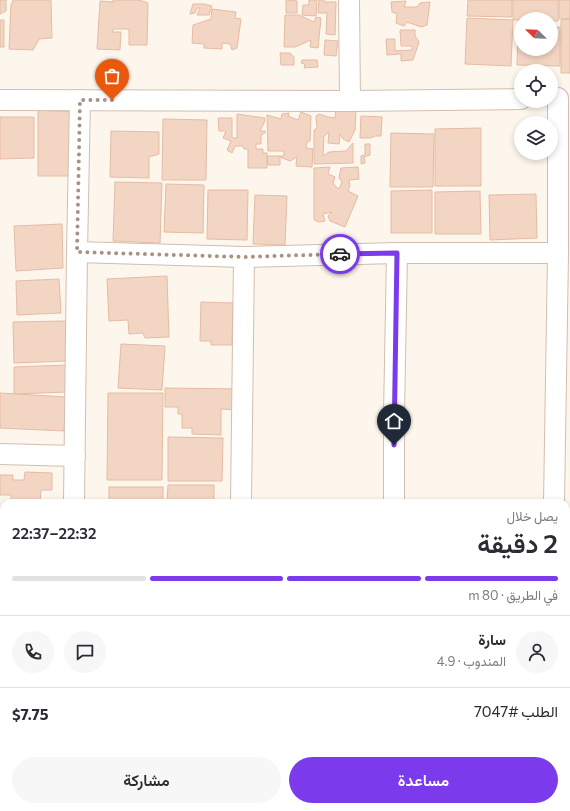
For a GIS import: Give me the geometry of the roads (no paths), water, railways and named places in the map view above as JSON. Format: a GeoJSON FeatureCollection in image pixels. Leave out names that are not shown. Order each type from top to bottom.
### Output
{"type":"FeatureCollection","features":[{"type":"Feature","properties":{"kind":"street"},"geometry":{"type":"LineString","coordinates":[[349,0],[350,101]]}},
{"type":"Feature","properties":{"kind":"street"},"geometry":{"type":"LineString","coordinates":[[555,499],[563,456],[558,253],[560,98]]}},
{"type":"Feature","properties":{"kind":"street"},"geometry":{"type":"LineString","coordinates":[[0,100],[350,101],[514,99]]}},
{"type":"Feature","properties":{"kind":"street"},"geometry":{"type":"LineString","coordinates":[[74,499],[80,100]]}},
{"type":"Feature","properties":{"kind":"street"},"geometry":{"type":"LineString","coordinates":[[77,252],[244,257],[397,253],[558,253]]}},
{"type":"Feature","properties":{"kind":"street"},"geometry":{"type":"LineString","coordinates":[[394,499],[397,253]]}},
{"type":"Feature","properties":{"kind":"street"},"geometry":{"type":"LineString","coordinates":[[241,499],[244,257]]}},
{"type":"Feature","properties":{"kind":"street"},"geometry":{"type":"LineString","coordinates":[[0,454],[75,456]]}}]}
